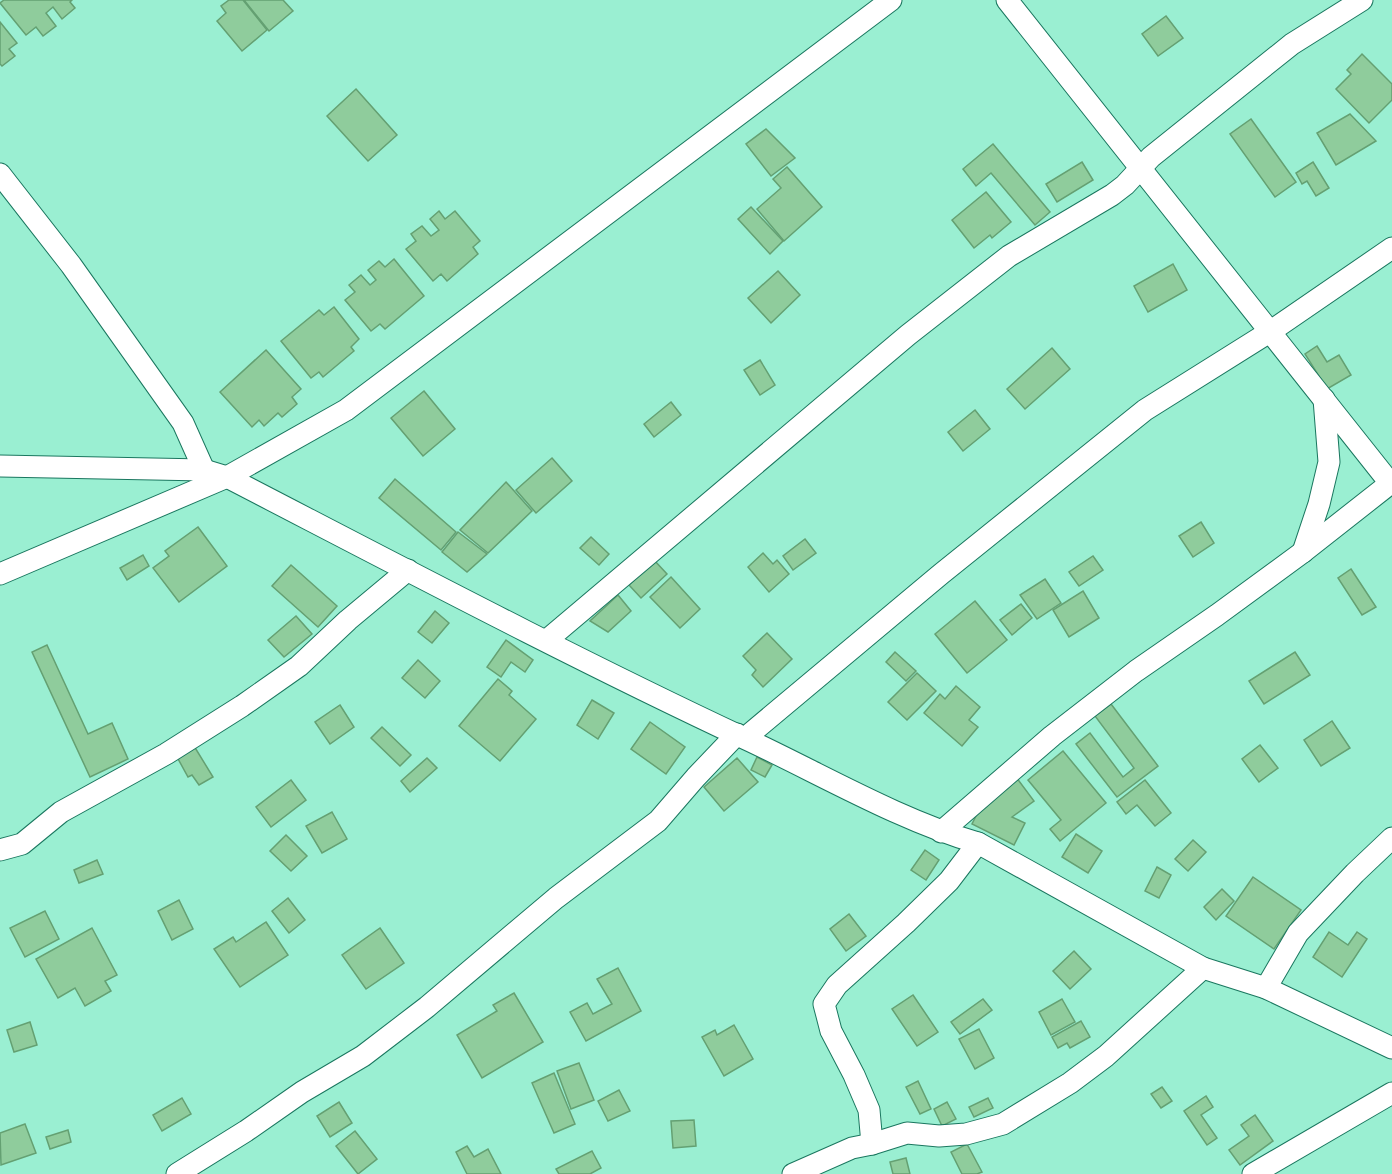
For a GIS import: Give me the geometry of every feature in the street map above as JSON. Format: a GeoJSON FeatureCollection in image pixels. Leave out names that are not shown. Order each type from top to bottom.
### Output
{"type":"FeatureCollection","features":[{"type":"Feature","properties":{"kind":"street"},"geometry":{"type":"LineString","coordinates":[[0,574],[226,477],[346,411],[891,0]]}},
{"type":"Feature","properties":{"kind":"street"},"geometry":{"type":"LineString","coordinates":[[941,832],[1061,729],[1136,671],[1304,552],[1391,482],[1007,0]]}},
{"type":"Feature","properties":{"kind":"street"},"geometry":{"type":"LineString","coordinates":[[547,640],[908,334],[1009,256],[1112,195],[1160,150],[1292,44],[1362,0]]}},
{"type":"Feature","properties":{"kind":"street"},"geometry":{"type":"LineString","coordinates":[[0,174],[71,265],[183,423],[204,470]]}},
{"type":"Feature","properties":{"kind":"street"},"geometry":{"type":"LineString","coordinates":[[177,1174],[246,1131],[302,1092],[363,1056],[427,1007],[556,898],[658,821],[696,777],[734,740],[1145,410],[1271,331],[1392,248]]}},
{"type":"Feature","properties":{"kind":"street"},"geometry":{"type":"LineString","coordinates":[[1304,552],[1329,462],[1324,399]]}},
{"type":"Feature","properties":{"kind":"street"},"geometry":{"type":"LineString","coordinates":[[0,466],[204,470],[226,477],[741,736],[941,832],[978,843],[1203,968],[1266,988],[1392,1048]]}},
{"type":"Feature","properties":{"kind":"street"},"geometry":{"type":"LineString","coordinates":[[0,850],[22,844],[61,812],[166,754],[242,706],[299,666],[348,620],[408,570]]}},
{"type":"Feature","properties":{"kind":"street"},"geometry":{"type":"LineString","coordinates":[[1266,988],[1298,933],[1392,838]]}},
{"type":"Feature","properties":{"kind":"street"},"geometry":{"type":"LineString","coordinates":[[872,1144],[869,1110],[831,1031],[824,1004],[837,985],[949,881],[978,843]]}},
{"type":"Feature","properties":{"kind":"street"},"geometry":{"type":"LineString","coordinates":[[794,1174],[852,1148],[906,1133],[939,1136],[966,1134],[1003,1124],[1070,1083],[1106,1056],[1203,968]]}},
{"type":"Feature","properties":{"kind":"street"},"geometry":{"type":"LineString","coordinates":[[1252,1174],[1392,1093]]}},
{"type":"Feature","properties":{"kind":"building"},"geometry":{"type":"Polygon","coordinates":[[[4,0],[72,0],[70,2],[75,8],[62,19],[53,7],[46,13],[56,26],[43,36],[36,27],[26,35],[0,3],[4,0]]]}},
{"type":"Feature","properties":{"kind":"building"},"geometry":{"type":"Polygon","coordinates":[[[229,0],[243,0],[267,30],[242,51],[217,21],[226,13],[221,6],[229,0]]]}},
{"type":"Feature","properties":{"kind":"building"},"geometry":{"type":"Polygon","coordinates":[[[244,0],[283,0],[293,11],[269,31],[244,0]]]}},
{"type":"Feature","properties":{"kind":"building"},"geometry":{"type":"Polygon","coordinates":[[[1166,16],[1183,38],[1158,56],[1142,34],[1166,16]]]}},
{"type":"Feature","properties":{"kind":"building"},"geometry":{"type":"Polygon","coordinates":[[[0,22],[17,43],[9,49],[15,56],[2,66],[0,64],[0,22]]]}},
{"type":"Feature","properties":{"kind":"building"},"geometry":{"type":"Polygon","coordinates":[[[1362,54],[1392,84],[1392,100],[1369,123],[1336,89],[1351,74],[1347,70],[1362,54]]]}},
{"type":"Feature","properties":{"kind":"building"},"geometry":{"type":"Polygon","coordinates":[[[356,89],[397,135],[368,161],[327,116],[356,89]]]}},
{"type":"Feature","properties":{"kind":"building"},"geometry":{"type":"Polygon","coordinates":[[[1350,114],[1376,141],[1336,165],[1317,133],[1350,114]]]}},
{"type":"Feature","properties":{"kind":"building"},"geometry":{"type":"Polygon","coordinates":[[[1251,119],[1296,182],[1275,197],[1230,134],[1251,119]]]}},
{"type":"Feature","properties":{"kind":"building"},"geometry":{"type":"Polygon","coordinates":[[[766,129],[795,158],[771,176],[746,144],[766,129]]]}},
{"type":"Feature","properties":{"kind":"building"},"geometry":{"type":"Polygon","coordinates":[[[993,144],[1050,212],[1035,225],[991,173],[976,186],[963,169],[993,144]]]}},
{"type":"Feature","properties":{"kind":"building"},"geometry":{"type":"Polygon","coordinates":[[[1082,162],[1093,180],[1057,202],[1046,184],[1082,162]]]}},
{"type":"Feature","properties":{"kind":"building"},"geometry":{"type":"Polygon","coordinates":[[[1313,162],[1329,188],[1316,196],[1307,181],[1302,184],[1296,173],[1313,162]]]}},
{"type":"Feature","properties":{"kind":"building"},"geometry":{"type":"Polygon","coordinates":[[[787,167],[822,207],[784,241],[757,209],[781,188],[773,179],[787,167]]]}},
{"type":"Feature","properties":{"kind":"building"},"geometry":{"type":"Polygon","coordinates":[[[986,192],[1011,222],[992,238],[990,235],[974,248],[952,220],[986,192]]]}},
{"type":"Feature","properties":{"kind":"building"},"geometry":{"type":"Polygon","coordinates":[[[751,207],[783,241],[770,254],[738,219],[751,207]]]}},
{"type":"Feature","properties":{"kind":"building"},"geometry":{"type":"Polygon","coordinates":[[[439,211],[445,219],[455,211],[480,241],[473,247],[478,254],[447,281],[441,274],[433,281],[406,249],[416,241],[411,234],[422,226],[431,236],[439,230],[430,219],[439,211]]]}},
{"type":"Feature","properties":{"kind":"building"},"geometry":{"type":"Polygon","coordinates":[[[394,259],[424,296],[385,329],[380,324],[371,331],[345,300],[355,292],[349,285],[361,275],[370,285],[376,280],[368,270],[379,261],[385,267],[394,259]]]}},
{"type":"Feature","properties":{"kind":"building"},"geometry":{"type":"Polygon","coordinates":[[[1173,264],[1187,290],[1148,312],[1134,286],[1173,264]]]}},
{"type":"Feature","properties":{"kind":"building"},"geometry":{"type":"Polygon","coordinates":[[[778,271],[800,295],[771,323],[748,298],[778,271]]]}},
{"type":"Feature","properties":{"kind":"building"},"geometry":{"type":"Polygon","coordinates":[[[334,307],[359,339],[351,347],[354,351],[323,377],[319,372],[311,378],[281,341],[319,310],[324,315],[334,307]]]}},
{"type":"Feature","properties":{"kind":"building"},"geometry":{"type":"Polygon","coordinates":[[[1317,346],[1327,362],[1339,355],[1351,375],[1327,389],[1305,354],[1317,346]]]}},
{"type":"Feature","properties":{"kind":"building"},"geometry":{"type":"Polygon","coordinates":[[[1052,348],[1070,369],[1025,409],[1007,389],[1052,348]]]}},
{"type":"Feature","properties":{"kind":"building"},"geometry":{"type":"Polygon","coordinates":[[[266,350],[301,389],[292,397],[297,404],[282,417],[278,413],[264,426],[259,420],[252,427],[220,392],[266,350]]]}},
{"type":"Feature","properties":{"kind":"building"},"geometry":{"type":"Polygon","coordinates":[[[760,360],[775,385],[760,395],[744,370],[760,360]]]}},
{"type":"Feature","properties":{"kind":"building"},"geometry":{"type":"Polygon","coordinates":[[[424,391],[455,429],[423,456],[391,418],[424,391]]]}},
{"type":"Feature","properties":{"kind":"building"},"geometry":{"type":"Polygon","coordinates":[[[671,402],[681,415],[654,437],[644,424],[671,402]]]}},
{"type":"Feature","properties":{"kind":"building"},"geometry":{"type":"Polygon","coordinates":[[[975,410],[990,429],[963,451],[948,432],[975,410]]]}},
{"type":"Feature","properties":{"kind":"building"},"geometry":{"type":"Polygon","coordinates":[[[552,458],[572,481],[536,513],[516,490],[552,458]]]}},
{"type":"Feature","properties":{"kind":"building"},"geometry":{"type":"Polygon","coordinates":[[[395,479],[456,532],[441,550],[379,498],[395,479]]]}},
{"type":"Feature","properties":{"kind":"building"},"geometry":{"type":"Polygon","coordinates":[[[506,482],[532,511],[488,553],[460,530],[506,482]]]}},
{"type":"Feature","properties":{"kind":"building"},"geometry":{"type":"Polygon","coordinates":[[[1201,522],[1214,543],[1193,557],[1179,536],[1201,522]]]}},
{"type":"Feature","properties":{"kind":"building"},"geometry":{"type":"Polygon","coordinates":[[[198,527],[227,566],[179,602],[153,568],[169,556],[165,551],[198,527]]]}},
{"type":"Feature","properties":{"kind":"building"},"geometry":{"type":"Polygon","coordinates":[[[458,532],[487,554],[467,572],[442,552],[458,532]]]}},
{"type":"Feature","properties":{"kind":"building"},"geometry":{"type":"Polygon","coordinates":[[[591,537],[609,554],[599,565],[580,548],[591,537]]]}},
{"type":"Feature","properties":{"kind":"building"},"geometry":{"type":"Polygon","coordinates":[[[805,539],[816,553],[793,570],[783,556],[805,539]]]}},
{"type":"Feature","properties":{"kind":"building"},"geometry":{"type":"Polygon","coordinates":[[[763,553],[773,564],[777,560],[789,574],[769,592],[748,567],[763,553]]]}},
{"type":"Feature","properties":{"kind":"building"},"geometry":{"type":"Polygon","coordinates":[[[143,555],[149,566],[127,580],[120,568],[143,555]]]}},
{"type":"Feature","properties":{"kind":"building"},"geometry":{"type":"Polygon","coordinates":[[[1093,556],[1103,570],[1079,586],[1069,572],[1093,556]]]}},
{"type":"Feature","properties":{"kind":"building"},"geometry":{"type":"Polygon","coordinates":[[[654,560],[667,574],[641,598],[629,585],[654,560]]]}},
{"type":"Feature","properties":{"kind":"building"},"geometry":{"type":"Polygon","coordinates":[[[291,565],[337,606],[318,627],[272,586],[291,565]]]}},
{"type":"Feature","properties":{"kind":"building"},"geometry":{"type":"Polygon","coordinates":[[[1351,569],[1376,607],[1362,615],[1338,578],[1351,569]]]}},
{"type":"Feature","properties":{"kind":"building"},"geometry":{"type":"Polygon","coordinates":[[[671,577],[700,609],[680,628],[650,597],[671,577]]]}},
{"type":"Feature","properties":{"kind":"building"},"geometry":{"type":"Polygon","coordinates":[[[1045,579],[1061,603],[1037,619],[1020,595],[1045,579]]]}},
{"type":"Feature","properties":{"kind":"building"},"geometry":{"type":"Polygon","coordinates":[[[1083,591],[1099,618],[1069,637],[1053,610],[1083,591]]]}},
{"type":"Feature","properties":{"kind":"building"},"geometry":{"type":"Polygon","coordinates":[[[618,595],[631,611],[608,632],[590,621],[618,595]]]}},
{"type":"Feature","properties":{"kind":"building"},"geometry":{"type":"Polygon","coordinates":[[[975,601],[1007,640],[967,673],[935,634],[975,601]]]}},
{"type":"Feature","properties":{"kind":"building"},"geometry":{"type":"Polygon","coordinates":[[[1021,604],[1032,618],[1012,635],[1000,620],[1021,604]]]}},
{"type":"Feature","properties":{"kind":"building"},"geometry":{"type":"Polygon","coordinates":[[[435,611],[449,623],[432,643],[418,632],[435,611]]]}},
{"type":"Feature","properties":{"kind":"building"},"geometry":{"type":"Polygon","coordinates":[[[296,616],[312,634],[284,657],[268,640],[296,616]]]}},
{"type":"Feature","properties":{"kind":"building"},"geometry":{"type":"Polygon","coordinates":[[[767,633],[792,659],[763,687],[752,675],[756,670],[743,656],[767,633]]]}},
{"type":"Feature","properties":{"kind":"building"},"geometry":{"type":"Polygon","coordinates":[[[506,640],[533,660],[525,672],[511,662],[501,677],[487,667],[506,640]]]}},
{"type":"Feature","properties":{"kind":"building"},"geometry":{"type":"Polygon","coordinates":[[[47,645],[88,734],[112,723],[128,759],[90,777],[32,652],[47,645]]]}},
{"type":"Feature","properties":{"kind":"building"},"geometry":{"type":"Polygon","coordinates":[[[895,652],[916,671],[906,681],[886,662],[895,652]]]}},
{"type":"Feature","properties":{"kind":"building"},"geometry":{"type":"Polygon","coordinates":[[[1295,652],[1310,675],[1264,704],[1249,681],[1295,652]]]}},
{"type":"Feature","properties":{"kind":"building"},"geometry":{"type":"Polygon","coordinates":[[[418,660],[440,681],[425,698],[402,678],[418,660]]]}},
{"type":"Feature","properties":{"kind":"building"},"geometry":{"type":"Polygon","coordinates":[[[917,673],[936,691],[907,720],[888,702],[917,673]]]}},
{"type":"Feature","properties":{"kind":"building"},"geometry":{"type":"Polygon","coordinates":[[[498,679],[512,691],[509,695],[536,719],[500,761],[459,726],[498,679]]]}},
{"type":"Feature","properties":{"kind":"building"},"geometry":{"type":"Polygon","coordinates":[[[956,686],[980,707],[969,720],[978,727],[962,746],[924,713],[940,694],[945,699],[956,686]]]}},
{"type":"Feature","properties":{"kind":"building"},"geometry":{"type":"Polygon","coordinates":[[[592,700],[614,713],[598,739],[577,725],[592,700]]]}},
{"type":"Feature","properties":{"kind":"building"},"geometry":{"type":"Polygon","coordinates":[[[1111,704],[1158,766],[1117,797],[1076,744],[1090,733],[1123,777],[1134,768],[1095,716],[1111,704]]]}},
{"type":"Feature","properties":{"kind":"building"},"geometry":{"type":"Polygon","coordinates":[[[340,705],[354,727],[330,744],[315,722],[340,705]]]}},
{"type":"Feature","properties":{"kind":"building"},"geometry":{"type":"Polygon","coordinates":[[[1332,721],[1350,748],[1321,766],[1304,740],[1332,721]]]}},
{"type":"Feature","properties":{"kind":"building"},"geometry":{"type":"Polygon","coordinates":[[[650,722],[685,747],[666,774],[631,749],[650,722]]]}},
{"type":"Feature","properties":{"kind":"building"},"geometry":{"type":"Polygon","coordinates":[[[382,727],[411,755],[400,766],[371,738],[382,727]]]}},
{"type":"Feature","properties":{"kind":"building"},"geometry":{"type":"Polygon","coordinates":[[[1260,745],[1278,768],[1259,782],[1242,759],[1260,745]]]}},
{"type":"Feature","properties":{"kind":"building"},"geometry":{"type":"Polygon","coordinates":[[[194,746],[213,777],[199,785],[192,775],[188,777],[177,757],[194,746]]]}},
{"type":"Feature","properties":{"kind":"building"},"geometry":{"type":"Polygon","coordinates":[[[1063,751],[1106,803],[1060,841],[1050,829],[1061,820],[1028,780],[1063,751]]]}},
{"type":"Feature","properties":{"kind":"building"},"geometry":{"type":"Polygon","coordinates":[[[757,757],[772,765],[765,777],[751,770],[757,757]]]}},
{"type":"Feature","properties":{"kind":"building"},"geometry":{"type":"Polygon","coordinates":[[[427,758],[437,768],[410,792],[401,781],[427,758]]]}},
{"type":"Feature","properties":{"kind":"building"},"geometry":{"type":"Polygon","coordinates":[[[737,758],[758,782],[724,811],[704,787],[737,758]]]}},
{"type":"Feature","properties":{"kind":"building"},"geometry":{"type":"Polygon","coordinates":[[[1016,777],[1034,801],[1012,817],[1025,823],[1014,845],[972,824],[983,802],[1016,777]]]}},
{"type":"Feature","properties":{"kind":"building"},"geometry":{"type":"Polygon","coordinates":[[[291,780],[306,800],[271,827],[256,807],[291,780]]]}},
{"type":"Feature","properties":{"kind":"building"},"geometry":{"type":"Polygon","coordinates":[[[1145,780],[1171,813],[1155,826],[1137,805],[1126,814],[1117,802],[1145,780]]]}},
{"type":"Feature","properties":{"kind":"building"},"geometry":{"type":"Polygon","coordinates":[[[332,812],[347,839],[322,853],[306,826],[332,812]]]}},
{"type":"Feature","properties":{"kind":"building"},"geometry":{"type":"Polygon","coordinates":[[[1076,834],[1102,851],[1088,873],[1062,857],[1076,834]]]}},
{"type":"Feature","properties":{"kind":"building"},"geometry":{"type":"Polygon","coordinates":[[[286,835],[307,856],[291,871],[270,851],[286,835]]]}},
{"type":"Feature","properties":{"kind":"building"},"geometry":{"type":"Polygon","coordinates":[[[1193,840],[1206,852],[1188,871],[1175,859],[1193,840]]]}},
{"type":"Feature","properties":{"kind":"building"},"geometry":{"type":"Polygon","coordinates":[[[925,850],[939,860],[926,880],[911,870],[925,850]]]}},
{"type":"Feature","properties":{"kind":"building"},"geometry":{"type":"Polygon","coordinates":[[[97,860],[103,874],[79,883],[74,870],[97,860]]]}},
{"type":"Feature","properties":{"kind":"building"},"geometry":{"type":"Polygon","coordinates":[[[1157,867],[1171,875],[1159,898],[1145,891],[1157,867]]]}},
{"type":"Feature","properties":{"kind":"building"},"geometry":{"type":"Polygon","coordinates":[[[1253,877],[1301,910],[1274,949],[1226,916],[1253,877]]]}},
{"type":"Feature","properties":{"kind":"building"},"geometry":{"type":"Polygon","coordinates":[[[1222,889],[1234,901],[1216,920],[1204,907],[1222,889]]]}},
{"type":"Feature","properties":{"kind":"building"},"geometry":{"type":"Polygon","coordinates":[[[288,898],[305,920],[289,933],[272,911],[288,898]]]}},
{"type":"Feature","properties":{"kind":"building"},"geometry":{"type":"Polygon","coordinates":[[[179,900],[193,929],[172,940],[158,911],[179,900]]]}},
{"type":"Feature","properties":{"kind":"building"},"geometry":{"type":"Polygon","coordinates":[[[45,911],[59,939],[25,957],[10,928],[45,911]]]}},
{"type":"Feature","properties":{"kind":"building"},"geometry":{"type":"Polygon","coordinates":[[[849,914],[866,936],[846,951],[830,929],[849,914]]]}},
{"type":"Feature","properties":{"kind":"building"},"geometry":{"type":"Polygon","coordinates":[[[266,922],[288,955],[240,987],[214,949],[233,937],[236,942],[266,922]]]}},
{"type":"Feature","properties":{"kind":"building"},"geometry":{"type":"Polygon","coordinates":[[[92,928],[117,975],[105,981],[111,991],[85,1006],[75,988],[58,998],[36,959],[92,928]]]}},
{"type":"Feature","properties":{"kind":"building"},"geometry":{"type":"Polygon","coordinates":[[[380,928],[404,963],[366,989],[342,955],[380,928]]]}},
{"type":"Feature","properties":{"kind":"building"},"geometry":{"type":"Polygon","coordinates":[[[1329,932],[1348,945],[1357,932],[1367,939],[1342,977],[1313,957],[1329,932]]]}},
{"type":"Feature","properties":{"kind":"building"},"geometry":{"type":"Polygon","coordinates":[[[1074,951],[1091,969],[1070,989],[1053,971],[1074,951]]]}},
{"type":"Feature","properties":{"kind":"building"},"geometry":{"type":"Polygon","coordinates":[[[618,968],[641,1011],[586,1041],[570,1012],[587,1003],[593,1014],[612,1004],[597,979],[618,968]]]}},
{"type":"Feature","properties":{"kind":"building"},"geometry":{"type":"Polygon","coordinates":[[[514,993],[543,1042],[482,1078],[457,1035],[497,1011],[493,1005],[514,993]]]}},
{"type":"Feature","properties":{"kind":"building"},"geometry":{"type":"Polygon","coordinates":[[[913,995],[938,1032],[917,1046],[892,1009],[913,995]]]}},
{"type":"Feature","properties":{"kind":"building"},"geometry":{"type":"Polygon","coordinates":[[[983,999],[992,1010],[960,1034],[951,1022],[983,999]]]}},
{"type":"Feature","properties":{"kind":"building"},"geometry":{"type":"Polygon","coordinates":[[[1062,999],[1075,1022],[1051,1035],[1039,1012],[1062,999]]]}},
{"type":"Feature","properties":{"kind":"building"},"geometry":{"type":"Polygon","coordinates":[[[1081,1021],[1090,1037],[1070,1048],[1067,1043],[1058,1048],[1052,1037],[1081,1021]]]}},
{"type":"Feature","properties":{"kind":"building"},"geometry":{"type":"Polygon","coordinates":[[[30,1022],[37,1045],[14,1052],[7,1030],[30,1022]]]}},
{"type":"Feature","properties":{"kind":"building"},"geometry":{"type":"Polygon","coordinates":[[[734,1025],[753,1059],[724,1076],[702,1037],[715,1030],[717,1035],[734,1025]]]}},
{"type":"Feature","properties":{"kind":"building"},"geometry":{"type":"Polygon","coordinates":[[[979,1029],[994,1058],[975,1069],[959,1039],[979,1029]]]}},
{"type":"Feature","properties":{"kind":"building"},"geometry":{"type":"Polygon","coordinates":[[[579,1063],[594,1100],[571,1109],[557,1071],[579,1063]]]}},
{"type":"Feature","properties":{"kind":"building"},"geometry":{"type":"Polygon","coordinates":[[[554,1073],[575,1124],[554,1133],[532,1083],[554,1073]]]}},
{"type":"Feature","properties":{"kind":"building"},"geometry":{"type":"Polygon","coordinates":[[[918,1081],[931,1109],[920,1114],[906,1087],[918,1081]]]}},
{"type":"Feature","properties":{"kind":"building"},"geometry":{"type":"Polygon","coordinates":[[[1162,1087],[1172,1101],[1161,1108],[1151,1094],[1162,1087]]]}},
{"type":"Feature","properties":{"kind":"building"},"geometry":{"type":"Polygon","coordinates":[[[619,1090],[630,1111],[608,1121],[598,1101],[619,1090]]]}},
{"type":"Feature","properties":{"kind":"building"},"geometry":{"type":"Polygon","coordinates":[[[1206,1096],[1213,1107],[1201,1115],[1217,1138],[1207,1145],[1184,1111],[1206,1096]]]}},
{"type":"Feature","properties":{"kind":"building"},"geometry":{"type":"Polygon","coordinates":[[[182,1098],[191,1114],[162,1131],[153,1115],[182,1098]]]}},
{"type":"Feature","properties":{"kind":"building"},"geometry":{"type":"Polygon","coordinates":[[[988,1098],[993,1108],[974,1117],[969,1107],[988,1098]]]}},
{"type":"Feature","properties":{"kind":"building"},"geometry":{"type":"Polygon","coordinates":[[[339,1102],[352,1123],[330,1137],[317,1116],[339,1102]]]}},
{"type":"Feature","properties":{"kind":"building"},"geometry":{"type":"Polygon","coordinates":[[[947,1102],[956,1119],[942,1126],[934,1109],[947,1102]]]}},
{"type":"Feature","properties":{"kind":"building"},"geometry":{"type":"Polygon","coordinates":[[[1255,1115],[1273,1141],[1240,1165],[1229,1150],[1249,1136],[1241,1125],[1255,1115]]]}},
{"type":"Feature","properties":{"kind":"building"},"geometry":{"type":"Polygon","coordinates":[[[694,1120],[696,1146],[673,1148],[671,1121],[694,1120]]]}},
{"type":"Feature","properties":{"kind":"building"},"geometry":{"type":"Polygon","coordinates":[[[25,1124],[36,1153],[1,1165],[0,1133],[25,1124]]]}},
{"type":"Feature","properties":{"kind":"building"},"geometry":{"type":"Polygon","coordinates":[[[68,1130],[71,1142],[50,1149],[46,1137],[68,1130]]]}},
{"type":"Feature","properties":{"kind":"building"},"geometry":{"type":"Polygon","coordinates":[[[355,1131],[377,1159],[358,1174],[336,1146],[355,1131]]]}},
{"type":"Feature","properties":{"kind":"building"},"geometry":{"type":"Polygon","coordinates":[[[967,1144],[982,1172],[962,1174],[951,1152],[967,1144]]]}},
{"type":"Feature","properties":{"kind":"building"},"geometry":{"type":"Polygon","coordinates":[[[467,1146],[474,1157],[488,1149],[501,1174],[467,1174],[456,1152],[467,1146]]]}},
{"type":"Feature","properties":{"kind":"building"},"geometry":{"type":"Polygon","coordinates":[[[592,1151],[601,1168],[590,1174],[559,1174],[556,1169],[592,1151]]]}},
{"type":"Feature","properties":{"kind":"building"},"geometry":{"type":"Polygon","coordinates":[[[906,1158],[910,1174],[893,1174],[890,1162],[906,1158]]]}}]}
